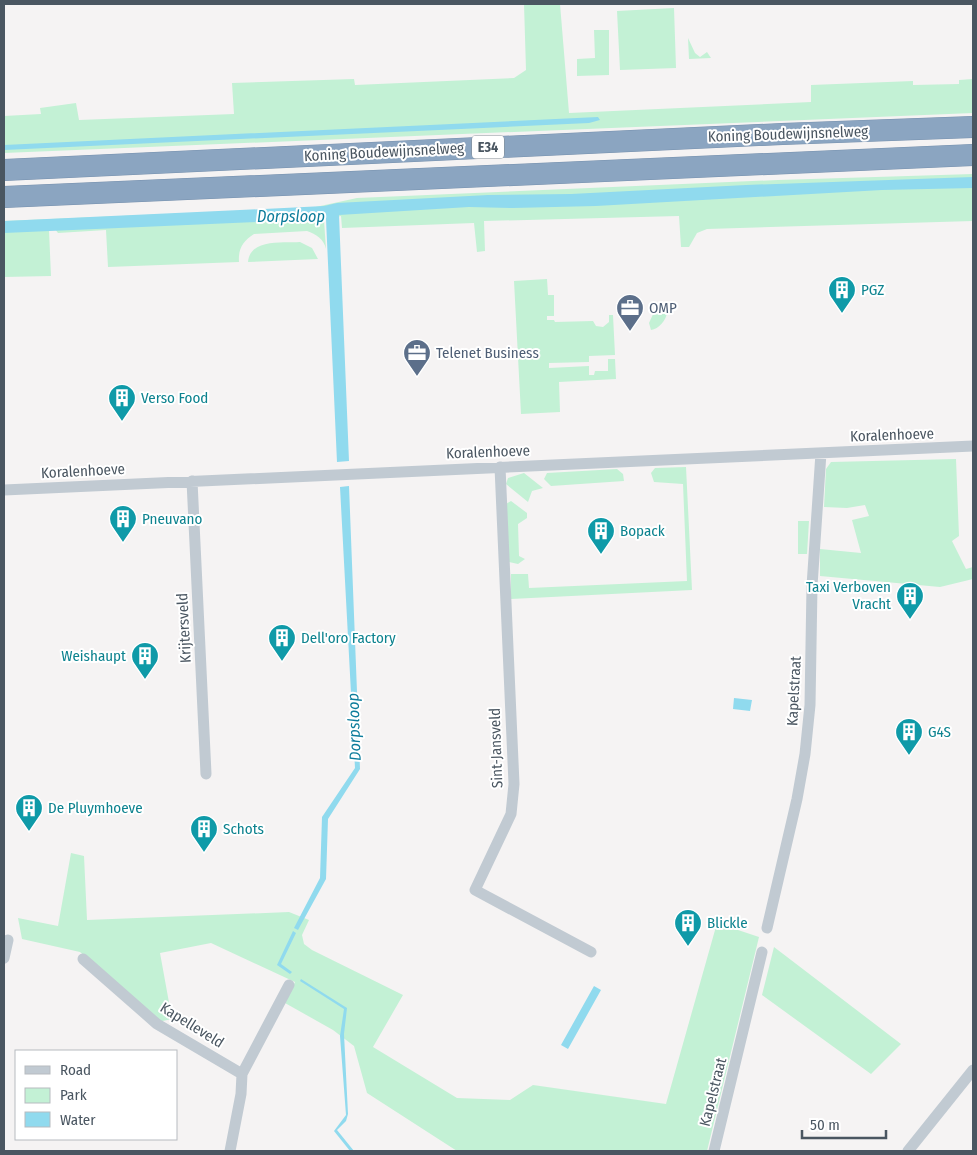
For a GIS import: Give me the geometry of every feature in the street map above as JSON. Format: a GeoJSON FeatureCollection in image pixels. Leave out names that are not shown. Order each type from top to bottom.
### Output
{"type":"FeatureCollection","features":[{"type":"Feature","properties":{"kind":"highway","name":"Koning Boudewijnsnelweg"},"geometry":{"type":"LineString","coordinates":[[4,170],[973,127]]}},
{"type":"Feature","properties":{"kind":"highway","name":"Koning Boudewijnsnelweg"},"geometry":{"type":"LineString","coordinates":[[4,197],[973,156]]}},
{"type":"Feature","properties":{"kind":"street","name":"Koralenhoeve"},"geometry":{"type":"LineString","coordinates":[[4,490],[973,446]]}},
{"type":"Feature","properties":{"kind":"street","name":"Kapelstraat"},"geometry":{"type":"LineString","coordinates":[[767,928],[797,799],[805,754],[810,705],[812,586],[821,453]]}},
{"type":"Feature","properties":{"kind":"street","name":"Sint-Jansveld"},"geometry":{"type":"LineString","coordinates":[[500,467],[514,784],[511,814],[475,890],[591,952]]}},
{"type":"Feature","properties":{"kind":"street","name":"Krijtersveld"},"geometry":{"type":"LineString","coordinates":[[192,481],[206,774]]}},
{"type":"Feature","properties":{"kind":"street"},"geometry":{"type":"LineString","coordinates":[[4,958],[8,940]]}},
{"type":"Feature","properties":{"kind":"street","name":"Kapelstraat"},"geometry":{"type":"LineString","coordinates":[[714,1151],[762,952]]}},
{"type":"Feature","properties":{"kind":"street","name":"Kapelleveld"},"geometry":{"type":"LineString","coordinates":[[83,959],[157,1024],[242,1074]]}},
{"type":"Feature","properties":{"kind":"street"},"geometry":{"type":"LineString","coordinates":[[230,1151],[241,1094],[242,1074],[289,985]]}},
{"type":"Feature","properties":{"kind":"street"},"geometry":{"type":"LineString","coordinates":[[908,1151],[973,1070]]}},
{"type":"Feature","properties":{"kind":"green space"},"geometry":{"type":"Polygon","coordinates":[[[524,4],[560,4],[569,113],[811,102],[811,85],[913,81],[913,85],[959,84],[959,80],[973,79],[973,113],[4,153],[4,116],[41,114],[40,108],[76,103],[79,120],[234,114],[232,83],[354,79],[355,85],[514,78],[526,70],[524,4]]]}},
{"type":"Feature","properties":{"kind":"green space"},"geometry":{"type":"Polygon","coordinates":[[[674,8],[676,68],[620,70],[617,11],[674,8]]]}},
{"type":"Feature","properties":{"kind":"green space"},"geometry":{"type":"Polygon","coordinates":[[[594,30],[609,30],[609,75],[577,76],[577,59],[595,58],[594,30]]]}},
{"type":"Feature","properties":{"kind":"green space"},"geometry":{"type":"Polygon","coordinates":[[[688,38],[695,53],[700,57],[707,52],[711,58],[689,59],[688,38]]]}},
{"type":"Feature","properties":{"kind":"green space"},"geometry":{"type":"Polygon","coordinates":[[[973,174],[973,221],[707,229],[697,233],[689,247],[681,247],[679,216],[484,221],[485,251],[477,252],[474,223],[342,228],[341,216],[324,220],[326,249],[319,237],[307,231],[254,234],[242,246],[239,253],[239,262],[108,267],[106,230],[58,233],[55,229],[49,230],[51,276],[4,277],[4,221],[311,208],[357,198],[778,180],[973,174]]]}},
{"type":"Feature","properties":{"kind":"green space"},"geometry":{"type":"Polygon","coordinates":[[[277,242],[300,242],[312,248],[318,259],[248,262],[250,254],[261,245],[277,242]]]}},
{"type":"Feature","properties":{"kind":"green space"},"geometry":{"type":"Polygon","coordinates":[[[547,279],[548,295],[554,295],[554,316],[547,316],[547,320],[554,320],[555,322],[593,321],[596,326],[603,327],[609,322],[609,315],[613,315],[615,355],[589,356],[589,362],[549,363],[549,368],[589,366],[589,375],[594,375],[595,371],[608,371],[608,359],[615,359],[616,379],[559,382],[560,412],[521,414],[514,281],[547,279]]]}},
{"type":"Feature","properties":{"kind":"green space"},"geometry":{"type":"Polygon","coordinates":[[[655,310],[664,310],[667,313],[662,324],[651,330],[649,323],[655,310]]]}},
{"type":"Feature","properties":{"kind":"green space"},"geometry":{"type":"Polygon","coordinates":[[[956,459],[959,536],[952,541],[966,569],[973,567],[973,579],[940,587],[820,576],[820,549],[861,553],[852,520],[869,516],[865,505],[847,508],[824,507],[826,469],[831,462],[956,459]]]}},
{"type":"Feature","properties":{"kind":"green space"},"geometry":{"type":"Polygon","coordinates":[[[686,467],[692,590],[511,599],[511,574],[528,574],[529,588],[687,581],[683,484],[654,482],[651,473],[655,468],[686,467]]]}},
{"type":"Feature","properties":{"kind":"green space"},"geometry":{"type":"Polygon","coordinates":[[[617,469],[623,474],[624,481],[551,486],[544,479],[547,473],[617,469]]]}},
{"type":"Feature","properties":{"kind":"green space"},"geometry":{"type":"Polygon","coordinates":[[[524,473],[543,488],[532,491],[528,502],[506,484],[508,478],[524,473]]]}},
{"type":"Feature","properties":{"kind":"green space"},"geometry":{"type":"Polygon","coordinates":[[[511,501],[527,513],[527,518],[518,524],[519,556],[525,559],[518,564],[509,562],[506,504],[511,501]]]}},
{"type":"Feature","properties":{"kind":"green space"},"geometry":{"type":"Polygon","coordinates":[[[798,521],[809,521],[807,554],[798,554],[798,521]]]}},
{"type":"Feature","properties":{"kind":"green space"},"geometry":{"type":"Polygon","coordinates":[[[71,853],[84,856],[87,920],[289,912],[309,920],[302,935],[304,944],[312,950],[403,995],[373,1047],[457,1098],[510,1100],[533,1085],[666,1104],[717,923],[759,937],[707,1151],[457,1151],[367,1093],[354,1046],[333,1030],[285,1003],[295,982],[211,943],[160,953],[172,1019],[158,1022],[80,952],[22,939],[18,918],[58,926],[71,853]]]}},
{"type":"Feature","properties":{"kind":"green space"},"geometry":{"type":"Polygon","coordinates":[[[774,947],[901,1044],[871,1074],[762,995],[774,947]]]}},
{"type":"Feature","properties":{"kind":"water"},"geometry":{"type":"Polygon","coordinates":[[[598,117],[600,120],[589,123],[4,150],[4,145],[598,117]]]}},
{"type":"Feature","properties":{"kind":"water","name":"Dorpsloop"},"geometry":{"type":"Polygon","coordinates":[[[973,177],[973,188],[882,190],[596,206],[469,207],[339,215],[349,461],[337,462],[326,219],[4,233],[4,221],[324,206],[337,203],[488,195],[571,194],[746,185],[973,177]]]}},
{"type":"Feature","properties":{"kind":"water","name":"Dorpsloop"},"geometry":{"type":"Polygon","coordinates":[[[349,486],[360,769],[328,819],[326,879],[298,930],[294,928],[320,878],[322,817],[355,768],[340,487],[349,486]]]}},
{"type":"Feature","properties":{"kind":"water"},"geometry":{"type":"Polygon","coordinates":[[[734,698],[752,700],[750,711],[733,709],[734,698]]]}},
{"type":"Feature","properties":{"kind":"water"},"geometry":{"type":"Polygon","coordinates":[[[293,931],[296,933],[281,964],[292,972],[290,974],[277,965],[293,931]]]}},
{"type":"Feature","properties":{"kind":"water"},"geometry":{"type":"Polygon","coordinates":[[[301,979],[347,1008],[344,1034],[348,1114],[346,1121],[337,1130],[354,1151],[350,1151],[334,1131],[346,1115],[340,1036],[344,1009],[300,981],[301,979]]]}},
{"type":"Feature","properties":{"kind":"water"},"geometry":{"type":"Polygon","coordinates":[[[594,986],[601,990],[568,1049],[561,1045],[594,986]]]}},
{"type":"Feature","properties":{"kind":"place","name":"PGZ"},"geometry":{"type":"Point","coordinates":[842,314]}},
{"type":"Feature","properties":{"kind":"place","name":"OMP"},"geometry":{"type":"Point","coordinates":[630,332]}},
{"type":"Feature","properties":{"kind":"place","name":"Telenet Business"},"geometry":{"type":"Point","coordinates":[417,377]}},
{"type":"Feature","properties":{"kind":"place","name":"Verso Food"},"geometry":{"type":"Point","coordinates":[122,422]}},
{"type":"Feature","properties":{"kind":"place","name":"Pneuvano"},"geometry":{"type":"Point","coordinates":[123,543]}},
{"type":"Feature","properties":{"kind":"place","name":"Bopack"},"geometry":{"type":"Point","coordinates":[601,555]}},
{"type":"Feature","properties":{"kind":"place","name":"Taxi Verboven Vracht"},"geometry":{"type":"Point","coordinates":[910,620]}},
{"type":"Feature","properties":{"kind":"place","name":"Dell'oro Factory"},"geometry":{"type":"Point","coordinates":[282,662]}},
{"type":"Feature","properties":{"kind":"place","name":"Weishaupt"},"geometry":{"type":"Point","coordinates":[145,680]}},
{"type":"Feature","properties":{"kind":"place","name":"G4S"},"geometry":{"type":"Point","coordinates":[909,756]}},
{"type":"Feature","properties":{"kind":"place","name":"De Pluymhoeve"},"geometry":{"type":"Point","coordinates":[29,832]}},
{"type":"Feature","properties":{"kind":"place","name":"Schots"},"geometry":{"type":"Point","coordinates":[204,853]}},
{"type":"Feature","properties":{"kind":"place","name":"Blickle"},"geometry":{"type":"Point","coordinates":[688,947]}}]}
